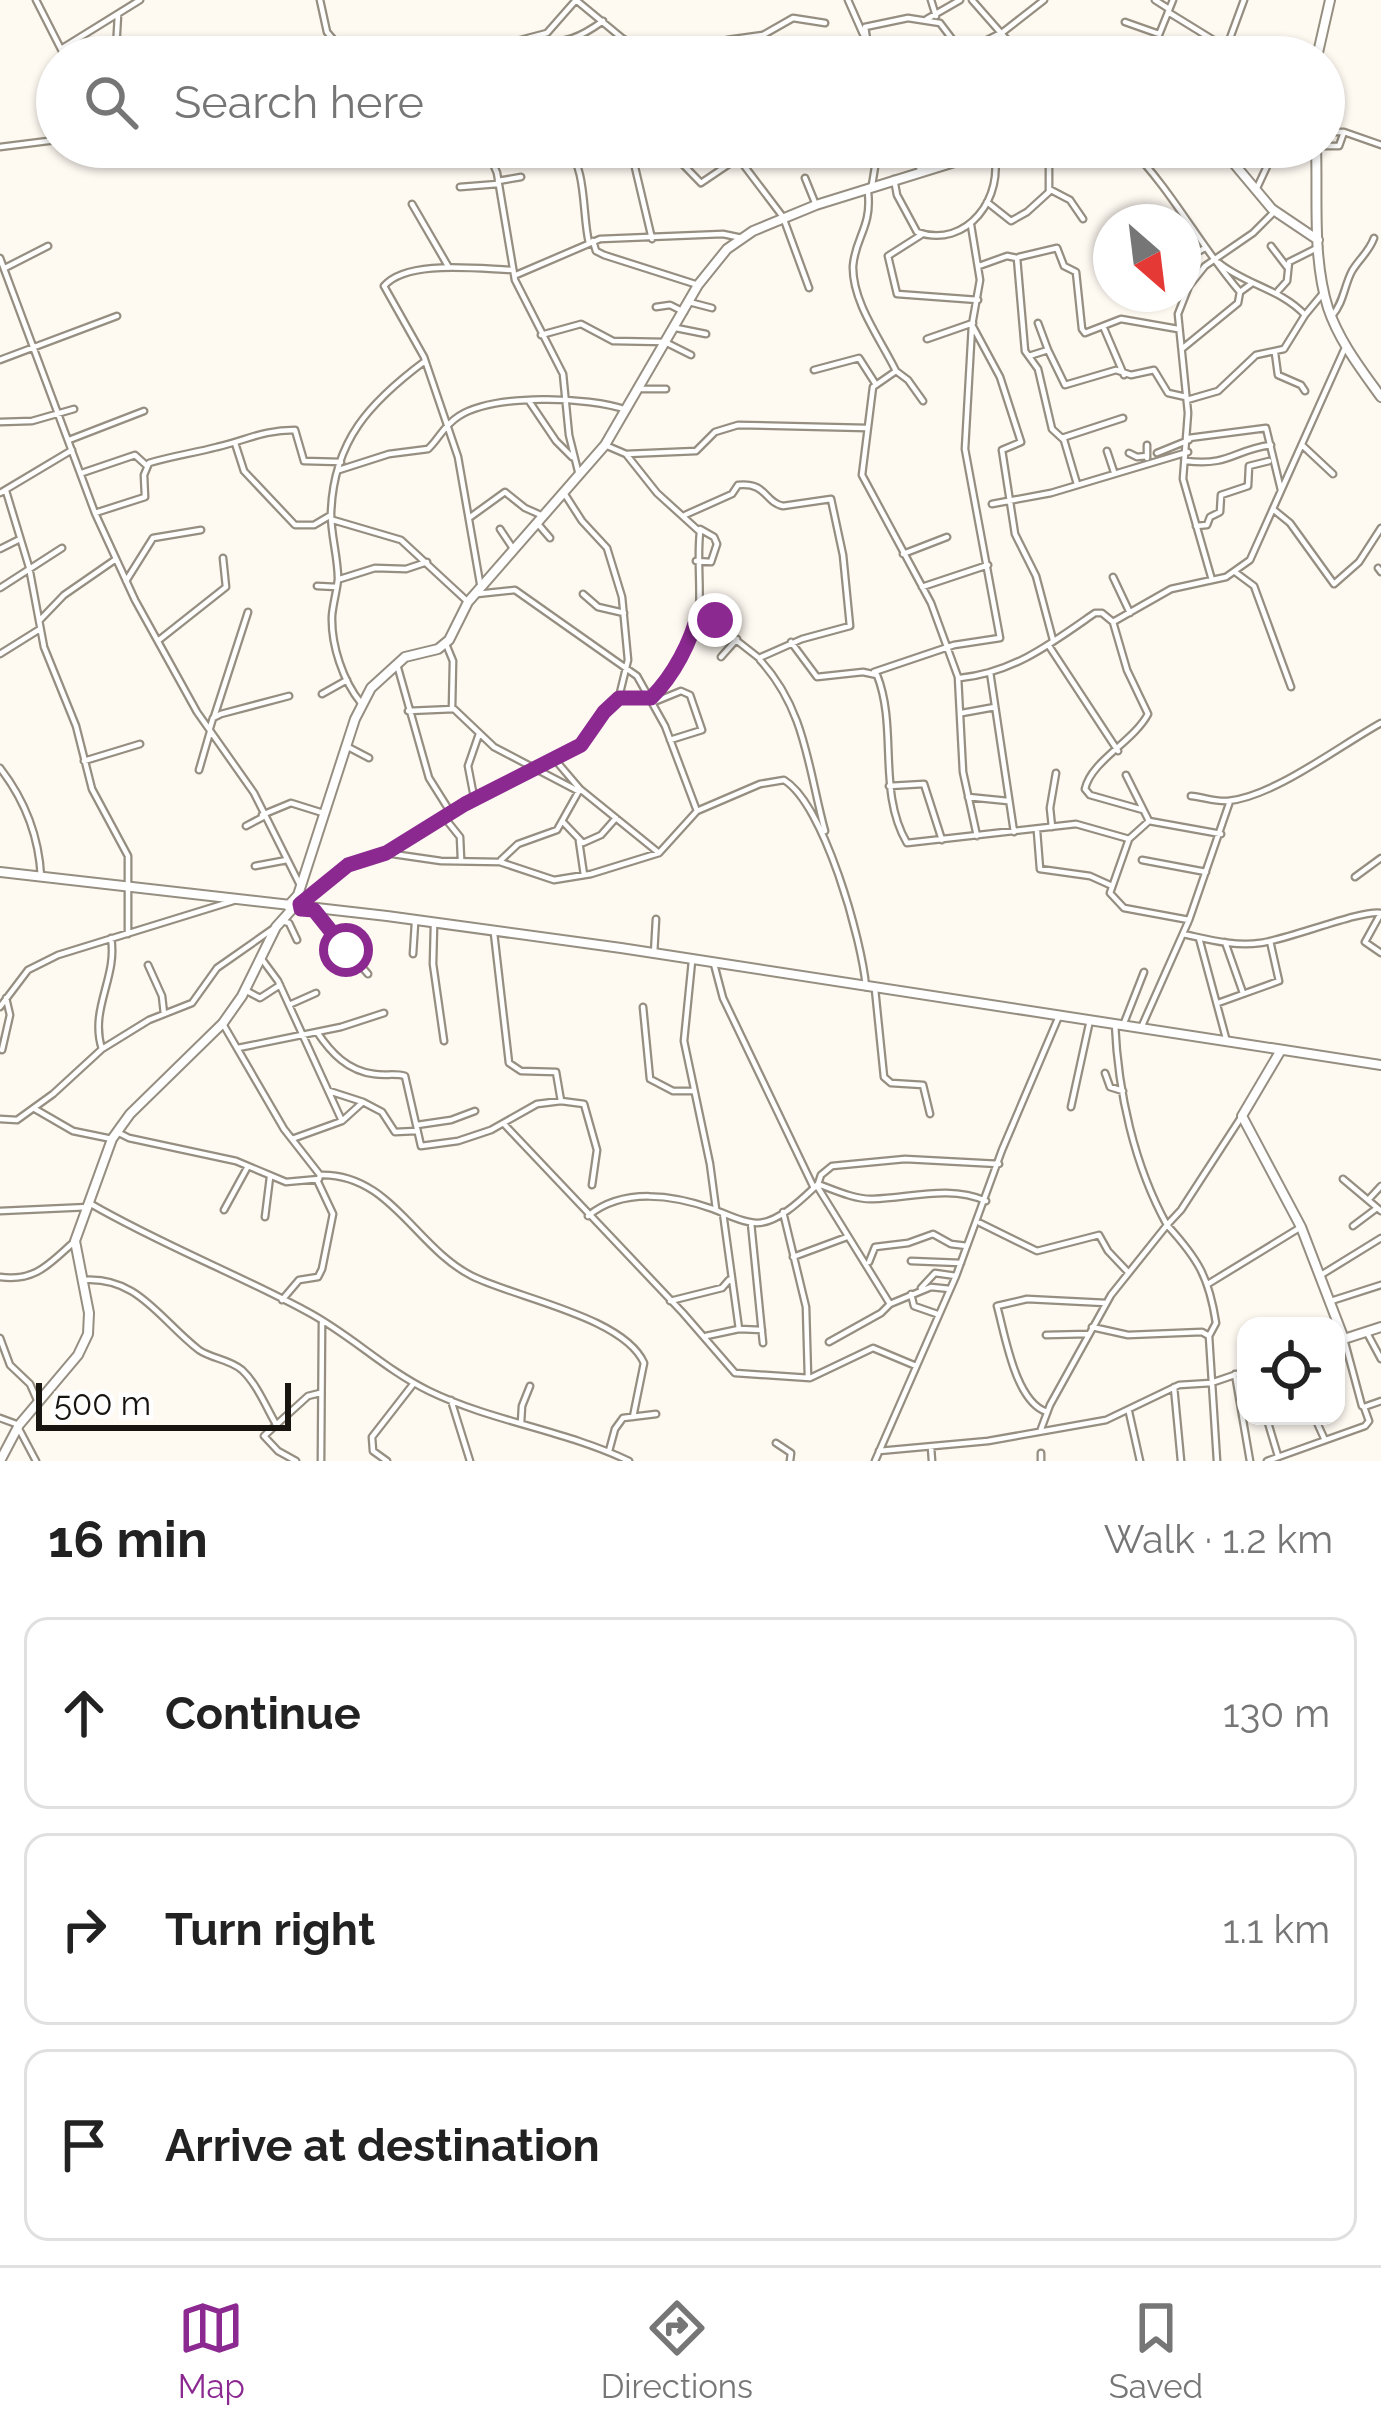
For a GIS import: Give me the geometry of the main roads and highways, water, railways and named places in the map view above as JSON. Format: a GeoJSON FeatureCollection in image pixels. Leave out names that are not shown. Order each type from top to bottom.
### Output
{"type":"FeatureCollection","features":[{"type":"Feature","properties":{"kind":"main road"},"geometry":{"type":"LineString","coordinates":[[1322,36],[1330,0]]}},
{"type":"Feature","properties":{"kind":"main road"},"geometry":{"type":"LineString","coordinates":[[0,1461],[18,1426],[78,1355],[88,1334],[75,1241],[114,1135],[223,1023],[245,990],[295,902],[370,688],[395,663],[446,643],[471,598],[605,445],[698,286],[723,253],[778,217],[931,168]]}},
{"type":"Feature","properties":{"kind":"main road"},"geometry":{"type":"LineString","coordinates":[[1238,168],[1275,211],[1319,239]]}},
{"type":"Feature","properties":{"kind":"main road"},"geometry":{"type":"LineString","coordinates":[[1320,168],[1324,292],[1346,346],[1381,397]]}},
{"type":"Feature","properties":{"kind":"main road"},"geometry":{"type":"LineString","coordinates":[[0,872],[233,901],[295,902],[314,910],[654,954],[1381,1065]]}},
{"type":"Feature","properties":{"kind":"main road"},"geometry":{"type":"LineString","coordinates":[[1281,1049],[1242,1117],[1300,1227],[1335,1317]]}},
{"type":"Feature","properties":{"kind":"main road"},"geometry":{"type":"LineString","coordinates":[[1345,1338],[1381,1327]]}}]}
